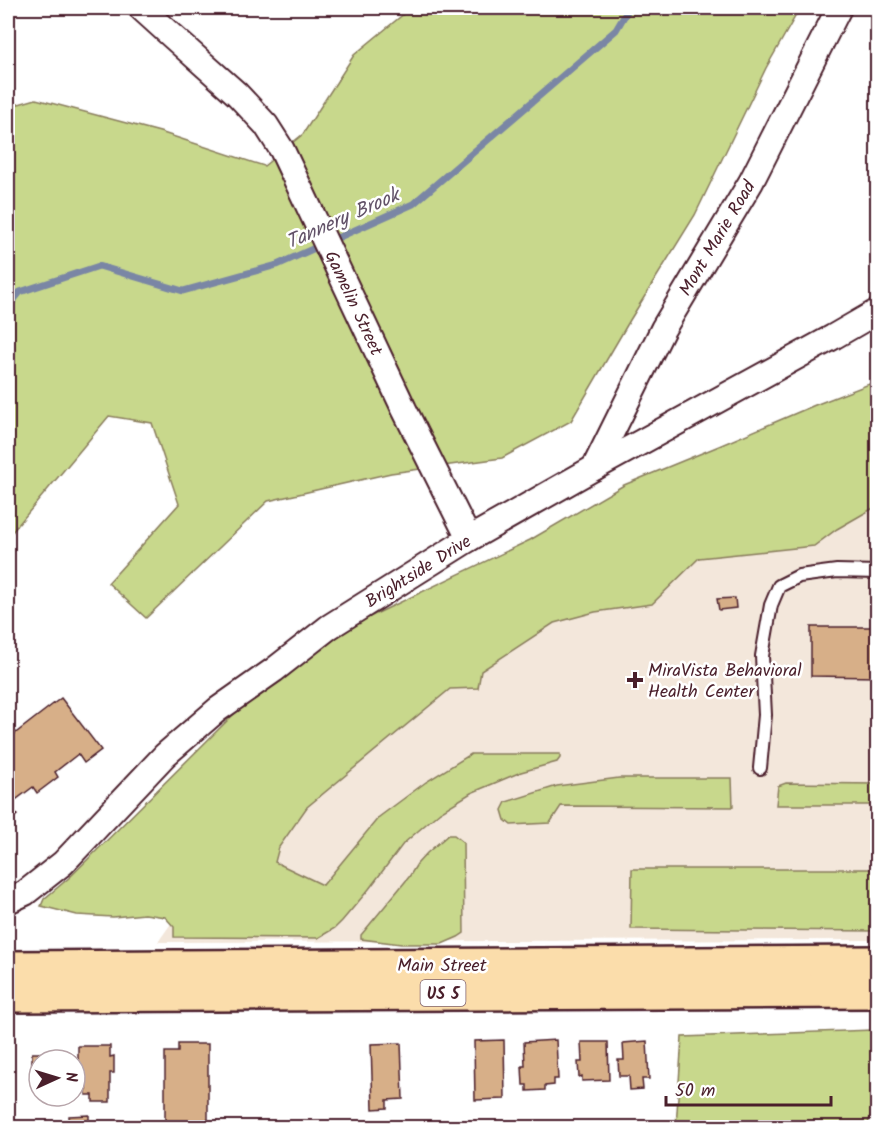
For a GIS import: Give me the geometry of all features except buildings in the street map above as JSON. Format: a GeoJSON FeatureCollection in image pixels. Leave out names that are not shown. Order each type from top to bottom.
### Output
{"type":"FeatureCollection","features":[{"type":"Feature","properties":{"kind":"main road","name":"Main Street"},"geometry":{"type":"LineString","coordinates":[[8,968],[878,963]]}},
{"type":"Feature","properties":{"kind":"main road","name":"Main Street"},"geometry":{"type":"LineString","coordinates":[[8,995],[878,991]]}},
{"type":"Feature","properties":{"kind":"street","name":"Gamelin Street"},"geometry":{"type":"LineString","coordinates":[[141,8],[237,94],[266,125],[282,150],[404,410],[469,538]]}},
{"type":"Feature","properties":{"kind":"street","name":"Mont Marie Road"},"geometry":{"type":"LineString","coordinates":[[594,468],[663,329],[750,183],[839,8]]}},
{"type":"Feature","properties":{"kind":"street","name":"Brightside Drive"},"geometry":{"type":"LineString","coordinates":[[8,901],[25,893],[63,863],[165,756],[218,710],[329,627],[469,538],[878,311]]}},
{"type":"Feature","properties":{"kind":"lane"},"geometry":{"type":"LineString","coordinates":[[760,768],[765,715],[762,656],[771,604],[779,586],[799,576],[837,571],[878,572]]}},
{"type":"Feature","properties":{"kind":"shaded area","name":"MiraVista Behavioral Health Center"},"geometry":{"type":"Polygon","coordinates":[[[877,399],[877,940],[158,942],[292,752],[877,399]]]}},
{"type":"Feature","properties":{"kind":"green space"},"geometry":{"type":"Polygon","coordinates":[[[411,8],[800,8],[766,68],[695,215],[571,421],[502,458],[391,473],[268,501],[146,618],[108,583],[179,504],[152,423],[109,416],[8,537],[8,107],[36,99],[160,132],[264,166],[303,134],[354,55],[411,8]]]}},
{"type":"Feature","properties":{"kind":"green space"},"geometry":{"type":"Polygon","coordinates":[[[877,381],[877,506],[837,529],[814,546],[699,558],[652,604],[595,612],[554,623],[481,671],[478,688],[450,689],[307,807],[279,847],[275,862],[323,885],[379,817],[426,782],[471,754],[560,754],[557,762],[521,772],[471,793],[440,812],[403,844],[369,889],[335,928],[318,938],[174,937],[174,927],[165,917],[145,914],[113,917],[77,915],[41,906],[44,899],[70,877],[244,704],[357,623],[530,540],[624,485],[877,381]]]}},
{"type":"Feature","properties":{"kind":"green space"},"geometry":{"type":"Polygon","coordinates":[[[619,778],[732,778],[733,807],[561,806],[550,823],[511,825],[505,820],[502,810],[506,802],[557,786],[619,778]]]}},
{"type":"Feature","properties":{"kind":"green space"},"geometry":{"type":"Polygon","coordinates":[[[786,783],[877,784],[877,805],[776,805],[778,786],[786,783]]]}},
{"type":"Feature","properties":{"kind":"green space"},"geometry":{"type":"Polygon","coordinates":[[[448,835],[454,835],[463,842],[464,933],[442,944],[401,944],[361,939],[361,935],[417,864],[448,835]]]}},
{"type":"Feature","properties":{"kind":"green space"},"geometry":{"type":"Polygon","coordinates":[[[632,869],[877,869],[877,931],[631,929],[632,869]]]}},
{"type":"Feature","properties":{"kind":"green space"},"geometry":{"type":"Polygon","coordinates":[[[873,1030],[877,1095],[867,1127],[676,1127],[682,1037],[873,1030]]]}},
{"type":"Feature","properties":{"kind":"waterway","name":"Tannery Brook"},"geometry":{"type":"LineString","coordinates":[[8,307],[20,292],[99,266],[183,291],[277,265],[413,204],[616,30],[629,8]]}},
{"type":"Feature","properties":{"kind":"place","name":"MiraVista Behavioral Health Center"},"geometry":{"type":"Point","coordinates":[635,680]}}]}
